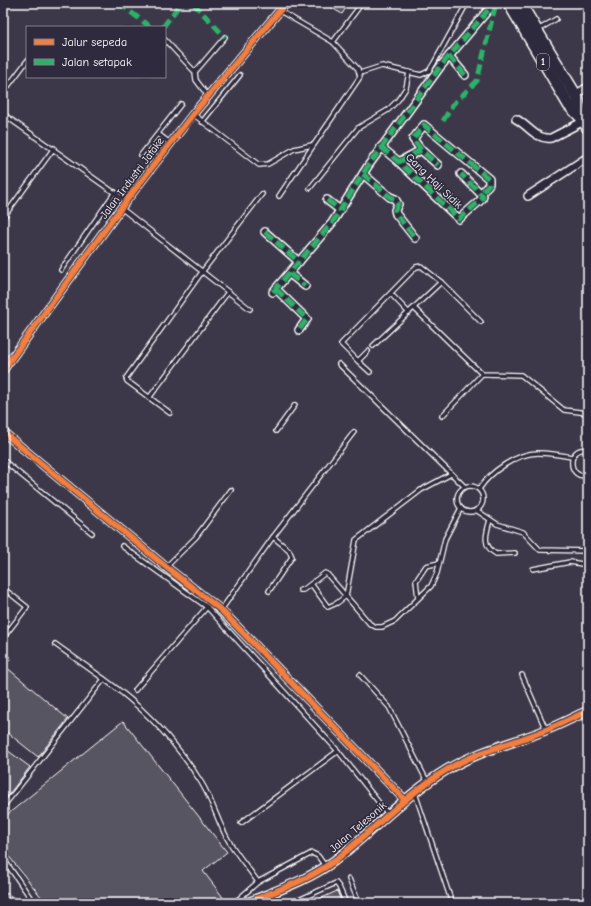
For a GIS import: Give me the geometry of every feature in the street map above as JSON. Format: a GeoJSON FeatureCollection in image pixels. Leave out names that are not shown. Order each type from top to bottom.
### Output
{"type":"FeatureCollection","features":[{"type":"Feature","properties":{"kind":"highway","name":"1"},"geometry":{"type":"LineString","coordinates":[[509,3],[569,105],[585,122]]}},
{"type":"Feature","properties":{"kind":"highway","name":"1"},"geometry":{"type":"LineString","coordinates":[[520,3],[575,95],[585,122]]}},
{"type":"Feature","properties":{"kind":"street","name":"Jalan Industri Jatake"},"geometry":{"type":"LineString","coordinates":[[3,370],[126,201],[193,114],[286,3]]}},
{"type":"Feature","properties":{"kind":"street"},"geometry":{"type":"LineString","coordinates":[[299,330],[307,319],[274,290],[290,274],[332,222],[381,147],[448,56],[494,3]]}},
{"type":"Feature","properties":{"kind":"street"},"geometry":{"type":"LineString","coordinates":[[448,56],[465,75]]}},
{"type":"Feature","properties":{"kind":"street"},"geometry":{"type":"LineString","coordinates":[[575,95],[588,87]]}},
{"type":"Feature","properties":{"kind":"street"},"geometry":{"type":"LineString","coordinates":[[516,120],[538,136],[546,138],[551,138],[585,122]]}},
{"type":"Feature","properties":{"kind":"street"},"geometry":{"type":"LineString","coordinates":[[438,165],[421,150],[413,139],[424,125],[489,179],[489,184],[481,194],[461,174]]}},
{"type":"Feature","properties":{"kind":"street","name":"Gang Haji Sidik"},"geometry":{"type":"LineString","coordinates":[[381,147],[399,162],[458,219],[482,199],[481,194]]}},
{"type":"Feature","properties":{"kind":"street"},"geometry":{"type":"LineString","coordinates":[[399,162],[421,150]]}},
{"type":"Feature","properties":{"kind":"street"},"geometry":{"type":"LineString","coordinates":[[528,196],[588,157]]}},
{"type":"Feature","properties":{"kind":"street"},"geometry":{"type":"LineString","coordinates":[[363,174],[390,197],[395,199],[398,204],[395,210],[396,214],[415,238]]}},
{"type":"Feature","properties":{"kind":"street"},"geometry":{"type":"LineString","coordinates":[[327,200],[340,210]]}},
{"type":"Feature","properties":{"kind":"street"},"geometry":{"type":"LineString","coordinates":[[265,232],[299,262]]}},
{"type":"Feature","properties":{"kind":"street"},"geometry":{"type":"LineString","coordinates":[[290,274],[305,286]]}},
{"type":"Feature","properties":{"kind":"street"},"geometry":{"type":"LineString","coordinates":[[3,432],[166,567],[221,610],[405,800]]}},
{"type":"Feature","properties":{"kind":"street","name":"Jalan Telesonik"},"geometry":{"type":"LineString","coordinates":[[252,902],[305,880],[325,867],[414,793],[460,762],[517,739],[546,730],[588,711]]}},
{"type":"Feature","properties":{"kind":"lane"},"geometry":{"type":"LineString","coordinates":[[333,42],[362,3]]}},
{"type":"Feature","properties":{"kind":"lane"},"geometry":{"type":"LineString","coordinates":[[360,73],[382,66],[421,75],[429,72],[467,3]]}},
{"type":"Feature","properties":{"kind":"lane"},"geometry":{"type":"LineString","coordinates":[[280,11],[333,42],[360,73]]}},
{"type":"Feature","properties":{"kind":"lane"},"geometry":{"type":"LineString","coordinates":[[536,30],[556,19]]}},
{"type":"Feature","properties":{"kind":"lane"},"geometry":{"type":"LineString","coordinates":[[195,72],[225,37]]}},
{"type":"Feature","properties":{"kind":"lane"},"geometry":{"type":"LineString","coordinates":[[166,41],[195,72],[196,80],[208,96]]}},
{"type":"Feature","properties":{"kind":"lane"},"geometry":{"type":"LineString","coordinates":[[3,93],[26,62]]}},
{"type":"Feature","properties":{"kind":"lane"},"geometry":{"type":"LineString","coordinates":[[310,188],[358,128],[388,110],[398,100],[406,88],[409,72]]}},
{"type":"Feature","properties":{"kind":"lane"},"geometry":{"type":"LineString","coordinates":[[279,196],[312,145],[358,81],[360,73]]}},
{"type":"Feature","properties":{"kind":"lane"},"geometry":{"type":"LineString","coordinates":[[202,122],[240,75]]}},
{"type":"Feature","properties":{"kind":"lane"},"geometry":{"type":"LineString","coordinates":[[141,155],[180,104]]}},
{"type":"Feature","properties":{"kind":"lane"},"geometry":{"type":"LineString","coordinates":[[3,114],[54,148],[126,201]]}},
{"type":"Feature","properties":{"kind":"lane"},"geometry":{"type":"LineString","coordinates":[[193,114],[261,166],[268,164],[294,149],[312,145]]}},
{"type":"Feature","properties":{"kind":"lane"},"geometry":{"type":"LineString","coordinates":[[158,134],[171,144]]}},
{"type":"Feature","properties":{"kind":"lane"},"geometry":{"type":"LineString","coordinates":[[3,218],[54,148]]}},
{"type":"Feature","properties":{"kind":"lane"},"geometry":{"type":"LineString","coordinates":[[61,270],[115,192]]}},
{"type":"Feature","properties":{"kind":"lane"},"geometry":{"type":"LineString","coordinates":[[170,413],[127,381],[126,378],[202,272],[262,194]]}},
{"type":"Feature","properties":{"kind":"lane"},"geometry":{"type":"LineString","coordinates":[[121,208],[250,309]]}},
{"type":"Feature","properties":{"kind":"lane"},"geometry":{"type":"LineString","coordinates":[[370,372],[341,344],[417,266],[421,266],[441,282],[481,322]]}},
{"type":"Feature","properties":{"kind":"lane"},"geometry":{"type":"LineString","coordinates":[[373,346],[441,282]]}},
{"type":"Feature","properties":{"kind":"lane"},"geometry":{"type":"LineString","coordinates":[[149,398],[228,292]]}},
{"type":"Feature","properties":{"kind":"lane"},"geometry":{"type":"LineString","coordinates":[[391,294],[409,312]]}},
{"type":"Feature","properties":{"kind":"lane"},"geometry":{"type":"LineString","coordinates":[[414,308],[482,374],[521,375],[564,410],[588,413]]}},
{"type":"Feature","properties":{"kind":"lane"},"geometry":{"type":"LineString","coordinates":[[358,361],[368,351]]}},
{"type":"Feature","properties":{"kind":"lane"},"geometry":{"type":"LineString","coordinates":[[339,364],[465,487],[475,487],[479,490],[483,498],[480,507],[476,510],[466,511],[461,508],[458,501],[459,493],[465,487]]}},
{"type":"Feature","properties":{"kind":"lane"},"geometry":{"type":"LineString","coordinates":[[442,416],[482,374]]}},
{"type":"Feature","properties":{"kind":"lane"},"geometry":{"type":"LineString","coordinates":[[276,430],[295,405]]}},
{"type":"Feature","properties":{"kind":"lane"},"geometry":{"type":"LineString","coordinates":[[221,610],[273,537],[354,432]]}},
{"type":"Feature","properties":{"kind":"lane"},"geometry":{"type":"LineString","coordinates":[[588,450],[584,449],[577,451],[572,457],[571,464],[573,470],[578,475],[588,475]]}},
{"type":"Feature","properties":{"kind":"lane"},"geometry":{"type":"LineString","coordinates":[[479,490],[485,480],[494,472],[521,458],[536,453],[572,457]]}},
{"type":"Feature","properties":{"kind":"lane"},"geometry":{"type":"LineString","coordinates":[[3,460],[92,533]]}},
{"type":"Feature","properties":{"kind":"lane"},"geometry":{"type":"LineString","coordinates":[[312,585],[328,607],[337,604],[346,596],[356,540],[421,490],[451,474]]}},
{"type":"Feature","properties":{"kind":"lane"},"geometry":{"type":"LineString","coordinates":[[166,567],[196,537],[231,490]]}},
{"type":"Feature","properties":{"kind":"lane"},"geometry":{"type":"LineString","coordinates":[[300,590],[304,590],[312,585],[326,573],[370,624],[376,627],[386,626],[395,621],[435,581],[445,539],[461,508]]}},
{"type":"Feature","properties":{"kind":"lane"},"geometry":{"type":"LineString","coordinates":[[476,510],[497,524],[520,530],[540,550],[588,551]]}},
{"type":"Feature","properties":{"kind":"lane"},"geometry":{"type":"LineString","coordinates":[[490,520],[485,539],[488,547],[496,554],[515,553]]}},
{"type":"Feature","properties":{"kind":"lane"},"geometry":{"type":"LineString","coordinates":[[269,591],[292,557],[289,550],[273,537]]}},
{"type":"Feature","properties":{"kind":"lane"},"geometry":{"type":"LineString","coordinates":[[122,546],[207,607],[338,751],[388,814]]}},
{"type":"Feature","properties":{"kind":"lane"},"geometry":{"type":"LineString","coordinates":[[533,569],[570,562],[588,565]]}},
{"type":"Feature","properties":{"kind":"lane"},"geometry":{"type":"LineString","coordinates":[[418,598],[416,581],[426,566],[439,563]]}},
{"type":"Feature","properties":{"kind":"lane"},"geometry":{"type":"LineString","coordinates":[[3,588],[27,607],[3,638]]}},
{"type":"Feature","properties":{"kind":"lane"},"geometry":{"type":"LineString","coordinates":[[136,690],[207,607]]}},
{"type":"Feature","properties":{"kind":"lane"},"geometry":{"type":"LineString","coordinates":[[55,644],[127,695],[156,724],[202,783],[230,842],[258,882]]}},
{"type":"Feature","properties":{"kind":"lane"},"geometry":{"type":"LineString","coordinates":[[360,674],[389,707],[428,783]]}},
{"type":"Feature","properties":{"kind":"lane"},"geometry":{"type":"LineString","coordinates":[[522,675],[546,730]]}},
{"type":"Feature","properties":{"kind":"lane"},"geometry":{"type":"LineString","coordinates":[[3,807],[104,679]]}},
{"type":"Feature","properties":{"kind":"lane"},"geometry":{"type":"LineString","coordinates":[[241,823],[338,751]]}},
{"type":"Feature","properties":{"kind":"lane"},"geometry":{"type":"LineString","coordinates":[[414,793],[452,903]]}},
{"type":"Feature","properties":{"kind":"lane"},"geometry":{"type":"LineString","coordinates":[[234,903],[258,882],[312,853],[318,856],[325,867]]}},
{"type":"Feature","properties":{"kind":"lane"},"geometry":{"type":"LineString","coordinates":[[3,858],[34,903]]}},
{"type":"Feature","properties":{"kind":"lane"},"geometry":{"type":"LineString","coordinates":[[349,879],[359,903]]}},
{"type":"Feature","properties":{"kind":"lane"},"geometry":{"type":"LineString","coordinates":[[292,903],[336,883],[346,903]]}},
{"type":"Feature","properties":{"kind":"shaded area"},"geometry":{"type":"Polygon","coordinates":[[[3,3],[588,3],[588,903],[3,903],[3,3]]]}},
{"type":"Feature","properties":{"kind":"building"},"geometry":{"type":"Polygon","coordinates":[[[335,3],[349,3],[342,14],[332,8],[335,3]]]}},
{"type":"Feature","properties":{"kind":"building"},"geometry":{"type":"Polygon","coordinates":[[[3,652],[11,658],[5,666],[68,719],[38,757],[3,729],[3,652]]]}},
{"type":"Feature","properties":{"kind":"building"},"geometry":{"type":"Polygon","coordinates":[[[123,721],[227,852],[203,871],[225,900],[221,903],[46,903],[3,849],[3,818],[123,721]]]}},
{"type":"Feature","properties":{"kind":"building"},"geometry":{"type":"Polygon","coordinates":[[[3,747],[30,767],[3,802],[3,747]]]}},
{"type":"Feature","properties":{"kind":"building"},"geometry":{"type":"Polygon","coordinates":[[[337,891],[342,903],[311,903],[337,891]]]}},
{"type":"Feature","properties":{"kind":"building"},"geometry":{"type":"Polygon","coordinates":[[[7,893],[21,903],[3,903],[3,898],[7,893]]]}},
{"type":"Feature","properties":{"kind":"marked path"},"geometry":{"type":"LineString","coordinates":[[119,3],[149,26]]}},
{"type":"Feature","properties":{"kind":"marked path"},"geometry":{"type":"LineString","coordinates":[[164,26],[181,3]]}},
{"type":"Feature","properties":{"kind":"marked path"},"geometry":{"type":"LineString","coordinates":[[193,3],[225,37]]}},
{"type":"Feature","properties":{"kind":"marked path"},"geometry":{"type":"LineString","coordinates":[[273,292],[332,223],[368,166],[440,67],[494,3]]}},
{"type":"Feature","properties":{"kind":"marked path"},"geometry":{"type":"LineString","coordinates":[[443,121],[453,104],[477,81],[496,3]]}},
{"type":"Feature","properties":{"kind":"marked path"},"geometry":{"type":"LineString","coordinates":[[449,56],[465,75]]}},
{"type":"Feature","properties":{"kind":"marked path"},"geometry":{"type":"LineString","coordinates":[[421,150],[413,139],[424,125],[489,179],[489,184],[481,194]]}},
{"type":"Feature","properties":{"kind":"marked path"},"geometry":{"type":"LineString","coordinates":[[381,147],[459,219],[482,199],[483,196],[461,174]]}},
{"type":"Feature","properties":{"kind":"marked path"},"geometry":{"type":"LineString","coordinates":[[399,162],[421,150],[438,165]]}},
{"type":"Feature","properties":{"kind":"marked path"},"geometry":{"type":"LineString","coordinates":[[363,174],[390,197],[395,199],[398,204],[395,210],[396,214],[415,238]]}},
{"type":"Feature","properties":{"kind":"marked path"},"geometry":{"type":"LineString","coordinates":[[327,200],[340,210]]}},
{"type":"Feature","properties":{"kind":"marked path"},"geometry":{"type":"LineString","coordinates":[[265,232],[299,262]]}},
{"type":"Feature","properties":{"kind":"marked path"},"geometry":{"type":"LineString","coordinates":[[290,274],[305,286]]}},
{"type":"Feature","properties":{"kind":"marked path"},"geometry":{"type":"LineString","coordinates":[[276,289],[307,319],[299,330]]}},
{"type":"Feature","properties":{"kind":"cycle path"},"geometry":{"type":"LineString","coordinates":[[3,370],[126,201],[193,114],[286,3]]}},
{"type":"Feature","properties":{"kind":"cycle path"},"geometry":{"type":"LineString","coordinates":[[3,432],[166,567],[221,610],[405,800]]}},
{"type":"Feature","properties":{"kind":"cycle path"},"geometry":{"type":"LineString","coordinates":[[247,903],[292,885],[324,868],[404,801],[448,769],[471,757],[534,735],[588,711]]}}]}
